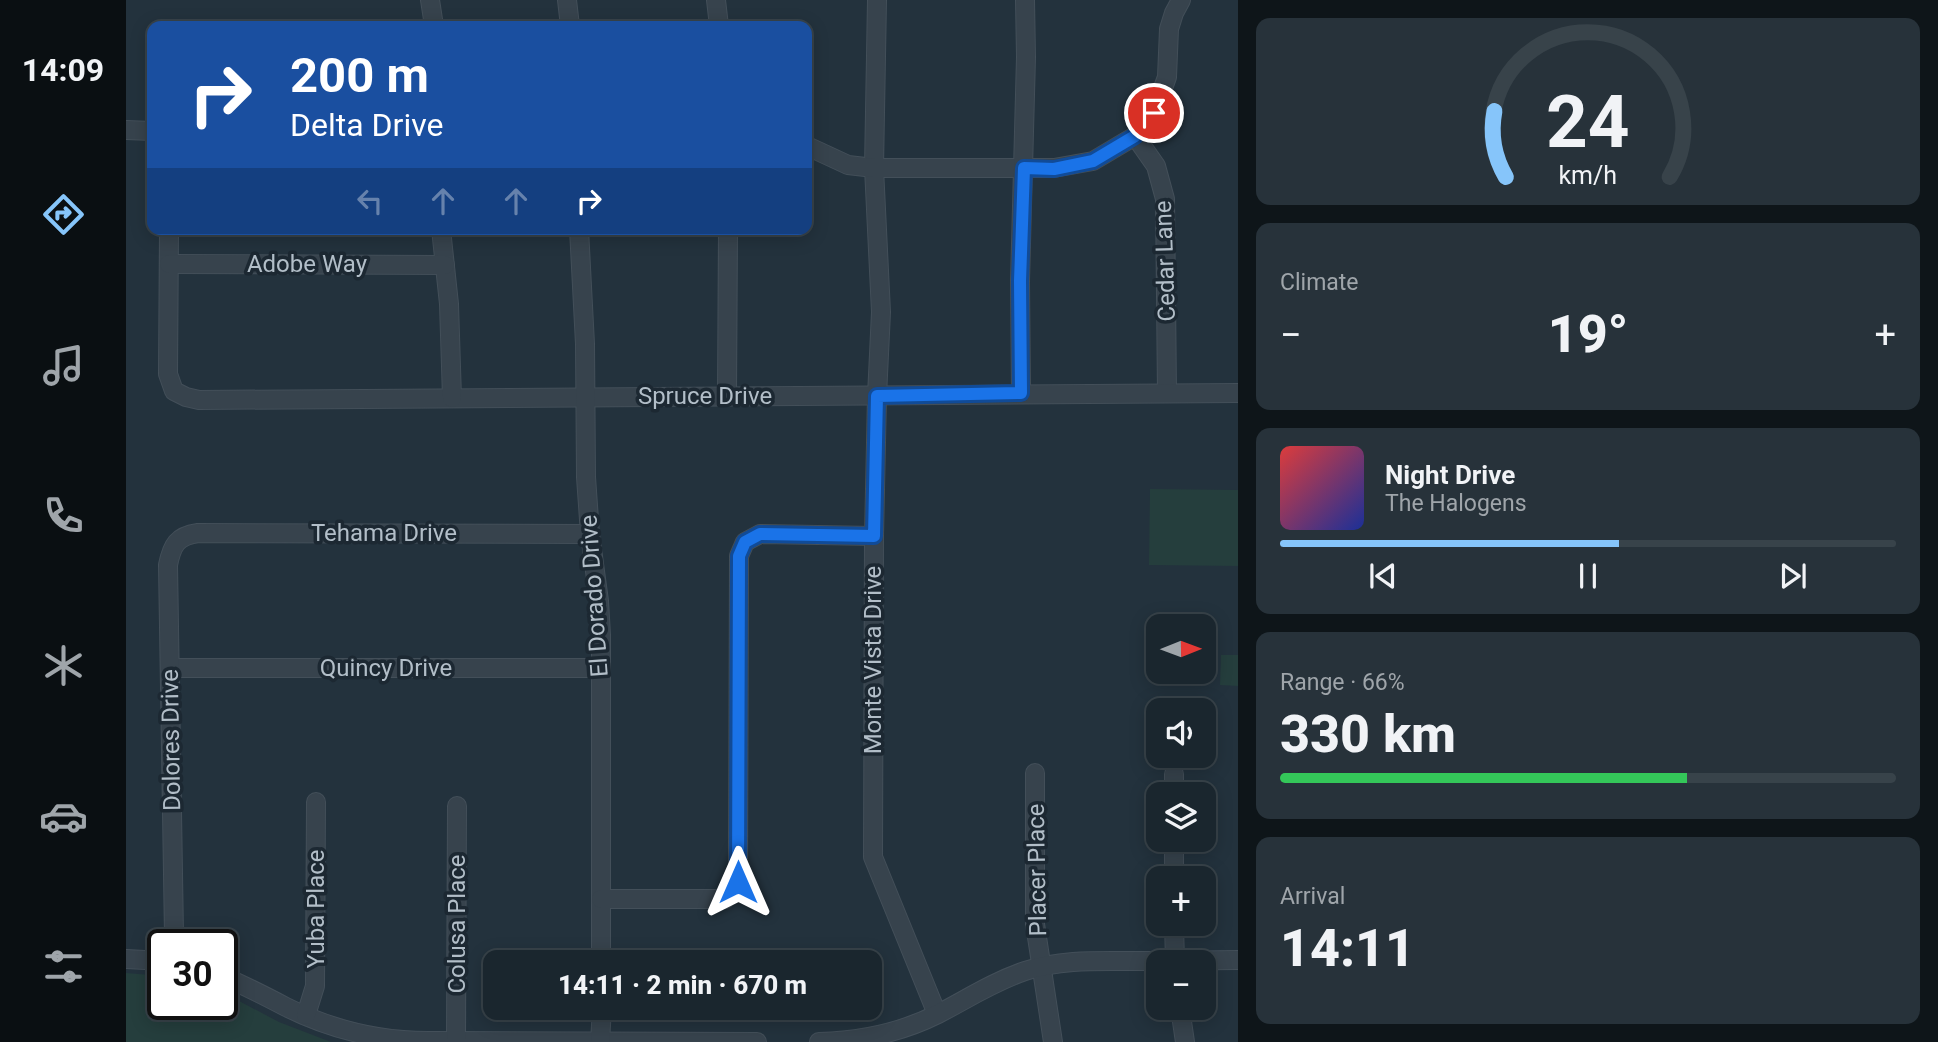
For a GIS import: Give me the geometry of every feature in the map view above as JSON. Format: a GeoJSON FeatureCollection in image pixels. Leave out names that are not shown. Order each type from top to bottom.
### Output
{"type":"FeatureCollection","features":[{"type":"Feature","properties":{"kind":"street"},"geometry":{"type":"LineString","coordinates":[[430,0],[433,21]]}},
{"type":"Feature","properties":{"kind":"street"},"geometry":{"type":"LineString","coordinates":[[567,0],[569,21]]}},
{"type":"Feature","properties":{"kind":"street"},"geometry":{"type":"LineString","coordinates":[[716,0],[718,21]]}},
{"type":"Feature","properties":{"kind":"street","name":"Monte Vista Drive"},"geometry":{"type":"LineString","coordinates":[[877,0],[874,168],[881,312],[874,536],[873,857],[937,1014]]}},
{"type":"Feature","properties":{"kind":"street"},"geometry":{"type":"LineString","coordinates":[[1021,393],[1020,281],[1025,0]]}},
{"type":"Feature","properties":{"kind":"street"},"geometry":{"type":"LineString","coordinates":[[812,148],[848,165],[874,168],[1054,169],[1093,161],[1135,136],[1154,113],[1167,77],[1170,29],[1181,0]]}},
{"type":"Feature","properties":{"kind":"street"},"geometry":{"type":"LineString","coordinates":[[126,130],[147,131]]}},
{"type":"Feature","properties":{"kind":"street","name":"Cedar Lane"},"geometry":{"type":"LineString","coordinates":[[1135,136],[1156,166],[1165,199],[1167,393]]}},
{"type":"Feature","properties":{"kind":"street"},"geometry":{"type":"LineString","coordinates":[[169,235],[169,264]]}},
{"type":"Feature","properties":{"kind":"street"},"geometry":{"type":"LineString","coordinates":[[442,235],[449,304],[452,398]]}},
{"type":"Feature","properties":{"kind":"street","name":"El Dorado Drive"},"geometry":{"type":"LineString","coordinates":[[579,235],[586,396],[586,477],[599,601],[601,950]]}},
{"type":"Feature","properties":{"kind":"street"},"geometry":{"type":"LineString","coordinates":[[727,396],[728,235]]}},
{"type":"Feature","properties":{"kind":"street","name":"Spruce Drive"},"geometry":{"type":"LineString","coordinates":[[169,264],[167,359],[170,383],[174,391],[199,400],[1238,393]]}},
{"type":"Feature","properties":{"kind":"street","name":"Adobe Way"},"geometry":{"type":"LineString","coordinates":[[169,264],[445,265]]}},
{"type":"Feature","properties":{"kind":"street","name":"Tehama Drive"},"geometry":{"type":"LineString","coordinates":[[179,539],[187,534],[198,533],[590,534]]}},
{"type":"Feature","properties":{"kind":"street"},"geometry":{"type":"LineString","coordinates":[[601,899],[724,899],[738,882],[739,556],[745,542],[760,534],[874,536]]}},
{"type":"Feature","properties":{"kind":"street","name":"Dolores Drive"},"geometry":{"type":"LineString","coordinates":[[174,929],[168,565],[171,550],[179,539]]}},
{"type":"Feature","properties":{"kind":"street","name":"Quincy Drive"},"geometry":{"type":"LineString","coordinates":[[171,668],[601,668]]}},
{"type":"Feature","properties":{"kind":"street","name":"Placer Place"},"geometry":{"type":"LineString","coordinates":[[1035,773],[1035,924],[1053,1042]]}},
{"type":"Feature","properties":{"kind":"street"},"geometry":{"type":"LineString","coordinates":[[1174,774],[1174,782]]}},
{"type":"Feature","properties":{"kind":"street","name":"Yuba Place"},"geometry":{"type":"LineString","coordinates":[[306,1015],[316,986],[316,802]]}},
{"type":"Feature","properties":{"kind":"street","name":"Colusa Place"},"geometry":{"type":"LineString","coordinates":[[456,1041],[457,806]]}},
{"type":"Feature","properties":{"kind":"street"},"geometry":{"type":"LineString","coordinates":[[126,959],[147,960]]}},
{"type":"Feature","properties":{"kind":"street"},"geometry":{"type":"LineString","coordinates":[[1216,961],[1238,960]]}},
{"type":"Feature","properties":{"kind":"street"},"geometry":{"type":"LineString","coordinates":[[819,1042],[880,1036],[913,1025],[979,990],[1025,971],[1084,961],[1146,962]]}},
{"type":"Feature","properties":{"kind":"street"},"geometry":{"type":"LineString","coordinates":[[238,983],[306,1015],[344,1029],[387,1039],[757,1042]]}},
{"type":"Feature","properties":{"kind":"street"},"geometry":{"type":"LineString","coordinates":[[600,1042],[601,1020]]}},
{"type":"Feature","properties":{"kind":"street"},"geometry":{"type":"LineString","coordinates":[[1182,1020],[1185,1042]]}},
{"type":"Feature","properties":{"kind":"green space"},"geometry":{"type":"Polygon","coordinates":[[[1150,489],[1238,490],[1238,566],[1149,565],[1150,489]]]}},
{"type":"Feature","properties":{"kind":"green space"},"geometry":{"type":"Polygon","coordinates":[[[1221,655],[1238,655],[1238,686],[1220,685],[1221,655]]]}},
{"type":"Feature","properties":{"kind":"green space"},"geometry":{"type":"Polygon","coordinates":[[[126,973],[147,975],[147,1020],[238,1020],[238,1000],[279,1022],[331,1042],[126,1042],[126,973]]]}},
{"type":"Feature","properties":{"kind":"route"},"geometry":{"type":"LineString","coordinates":[[738,882],[739,556],[745,542],[760,534],[874,536],[877,396],[1021,393],[1020,281],[1024,168],[1054,169],[1093,161],[1135,136],[1154,113]]}}]}
